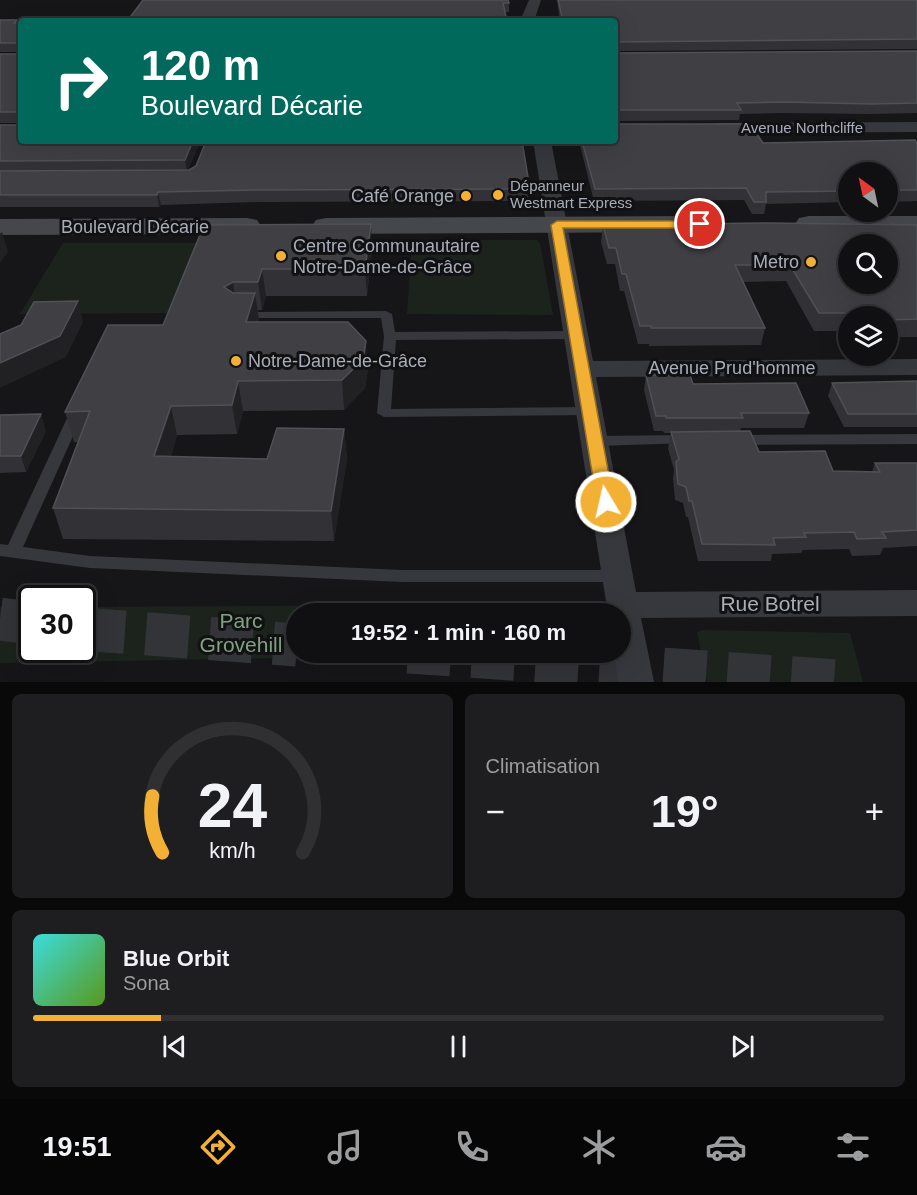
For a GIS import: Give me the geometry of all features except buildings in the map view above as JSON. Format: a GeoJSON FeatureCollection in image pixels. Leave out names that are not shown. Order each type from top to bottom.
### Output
{"type":"FeatureCollection","features":[{"type":"Feature","properties":{"kind":"main road"},"geometry":{"type":"LineString","coordinates":[[304,226],[716,224]]}},
{"type":"Feature","properties":{"kind":"main road"},"geometry":{"type":"LineString","coordinates":[[785,224],[917,224]]}},
{"type":"Feature","properties":{"kind":"main road","name":"Boulevard Décarie"},"geometry":{"type":"LineString","coordinates":[[0,227],[269,226]]}},
{"type":"Feature","properties":{"kind":"street"},"geometry":{"type":"LineString","coordinates":[[529,18],[535,0]]}},
{"type":"Feature","properties":{"kind":"street","name":"Avenue Northcliffe"},"geometry":{"type":"LineString","coordinates":[[706,128],[917,127]]}},
{"type":"Feature","properties":{"kind":"street"},"geometry":{"type":"LineString","coordinates":[[543,144],[591,411],[636,682]]}},
{"type":"Feature","properties":{"kind":"street","name":"Avenue Prud'homme"},"geometry":{"type":"LineString","coordinates":[[583,369],[917,367]]}},
{"type":"Feature","properties":{"kind":"street","name":"Rue Botrel"},"geometry":{"type":"LineString","coordinates":[[620,590],[917,603]]}},
{"type":"Feature","properties":{"kind":"lane"},"geometry":{"type":"LineString","coordinates":[[237,315],[386,314],[390,336],[384,413],[591,411]]}},
{"type":"Feature","properties":{"kind":"lane"},"geometry":{"type":"LineString","coordinates":[[390,336],[577,336]]}},
{"type":"Feature","properties":{"kind":"lane"},"geometry":{"type":"LineString","coordinates":[[82,401],[6,551],[90,562],[402,576],[620,590]]}},
{"type":"Feature","properties":{"kind":"lane"},"geometry":{"type":"LineString","coordinates":[[726,440],[917,439]]}},
{"type":"Feature","properties":{"kind":"lane"},"geometry":{"type":"LineString","coordinates":[[596,441],[702,440]]}},
{"type":"Feature","properties":{"kind":"green space"},"geometry":{"type":"Polygon","coordinates":[[[412,240],[467,240],[468,243],[481,243],[481,240],[537,240],[540,243],[553,315],[407,314],[412,240]]]}},
{"type":"Feature","properties":{"kind":"green space"},"geometry":{"type":"Polygon","coordinates":[[[63,243],[201,243],[180,313],[20,314],[63,243]]]}},
{"type":"Feature","properties":{"kind":"green space","name":"Parc Grovehill"},"geometry":{"type":"Polygon","coordinates":[[[286,606],[286,658],[96,661],[96,607],[286,606]]]}},
{"type":"Feature","properties":{"kind":"green space","name":"Parc Grovehill"},"geometry":{"type":"Polygon","coordinates":[[[0,607],[18,607],[18,663],[0,663],[0,607]]]}},
{"type":"Feature","properties":{"kind":"green space"},"geometry":{"type":"Polygon","coordinates":[[[702,630],[850,633],[863,682],[707,682],[697,632],[702,630]]]}},
{"type":"Feature","properties":{"kind":"tunnel"},"geometry":{"type":"LineString","coordinates":[[0,619],[18,621]]}},
{"type":"Feature","properties":{"kind":"tunnel"},"geometry":{"type":"LineString","coordinates":[[96,630],[286,644]]}},
{"type":"Feature","properties":{"kind":"tunnel"},"geometry":{"type":"LineString","coordinates":[[572,663],[854,682]]}},
{"type":"Feature","properties":{"kind":"place","name":"Dépanneur Westmart Express"},"geometry":{"type":"Point","coordinates":[498,195]}},
{"type":"Feature","properties":{"kind":"place","name":"Café Orange"},"geometry":{"type":"Point","coordinates":[466,196]}},
{"type":"Feature","properties":{"kind":"place","name":"Centre Communautaire Notre-Dame-de-Grâce"},"geometry":{"type":"Point","coordinates":[281,256]}},
{"type":"Feature","properties":{"kind":"place","name":"Metro"},"geometry":{"type":"Point","coordinates":[811,262]}},
{"type":"Feature","properties":{"kind":"place","name":"Notre-Dame-de-Grâce"},"geometry":{"type":"Point","coordinates":[236,361]}},
{"type":"Feature","properties":{"kind":"route"},"geometry":{"type":"LineString","coordinates":[[606,502],[557,225],[700,224]]}}]}
